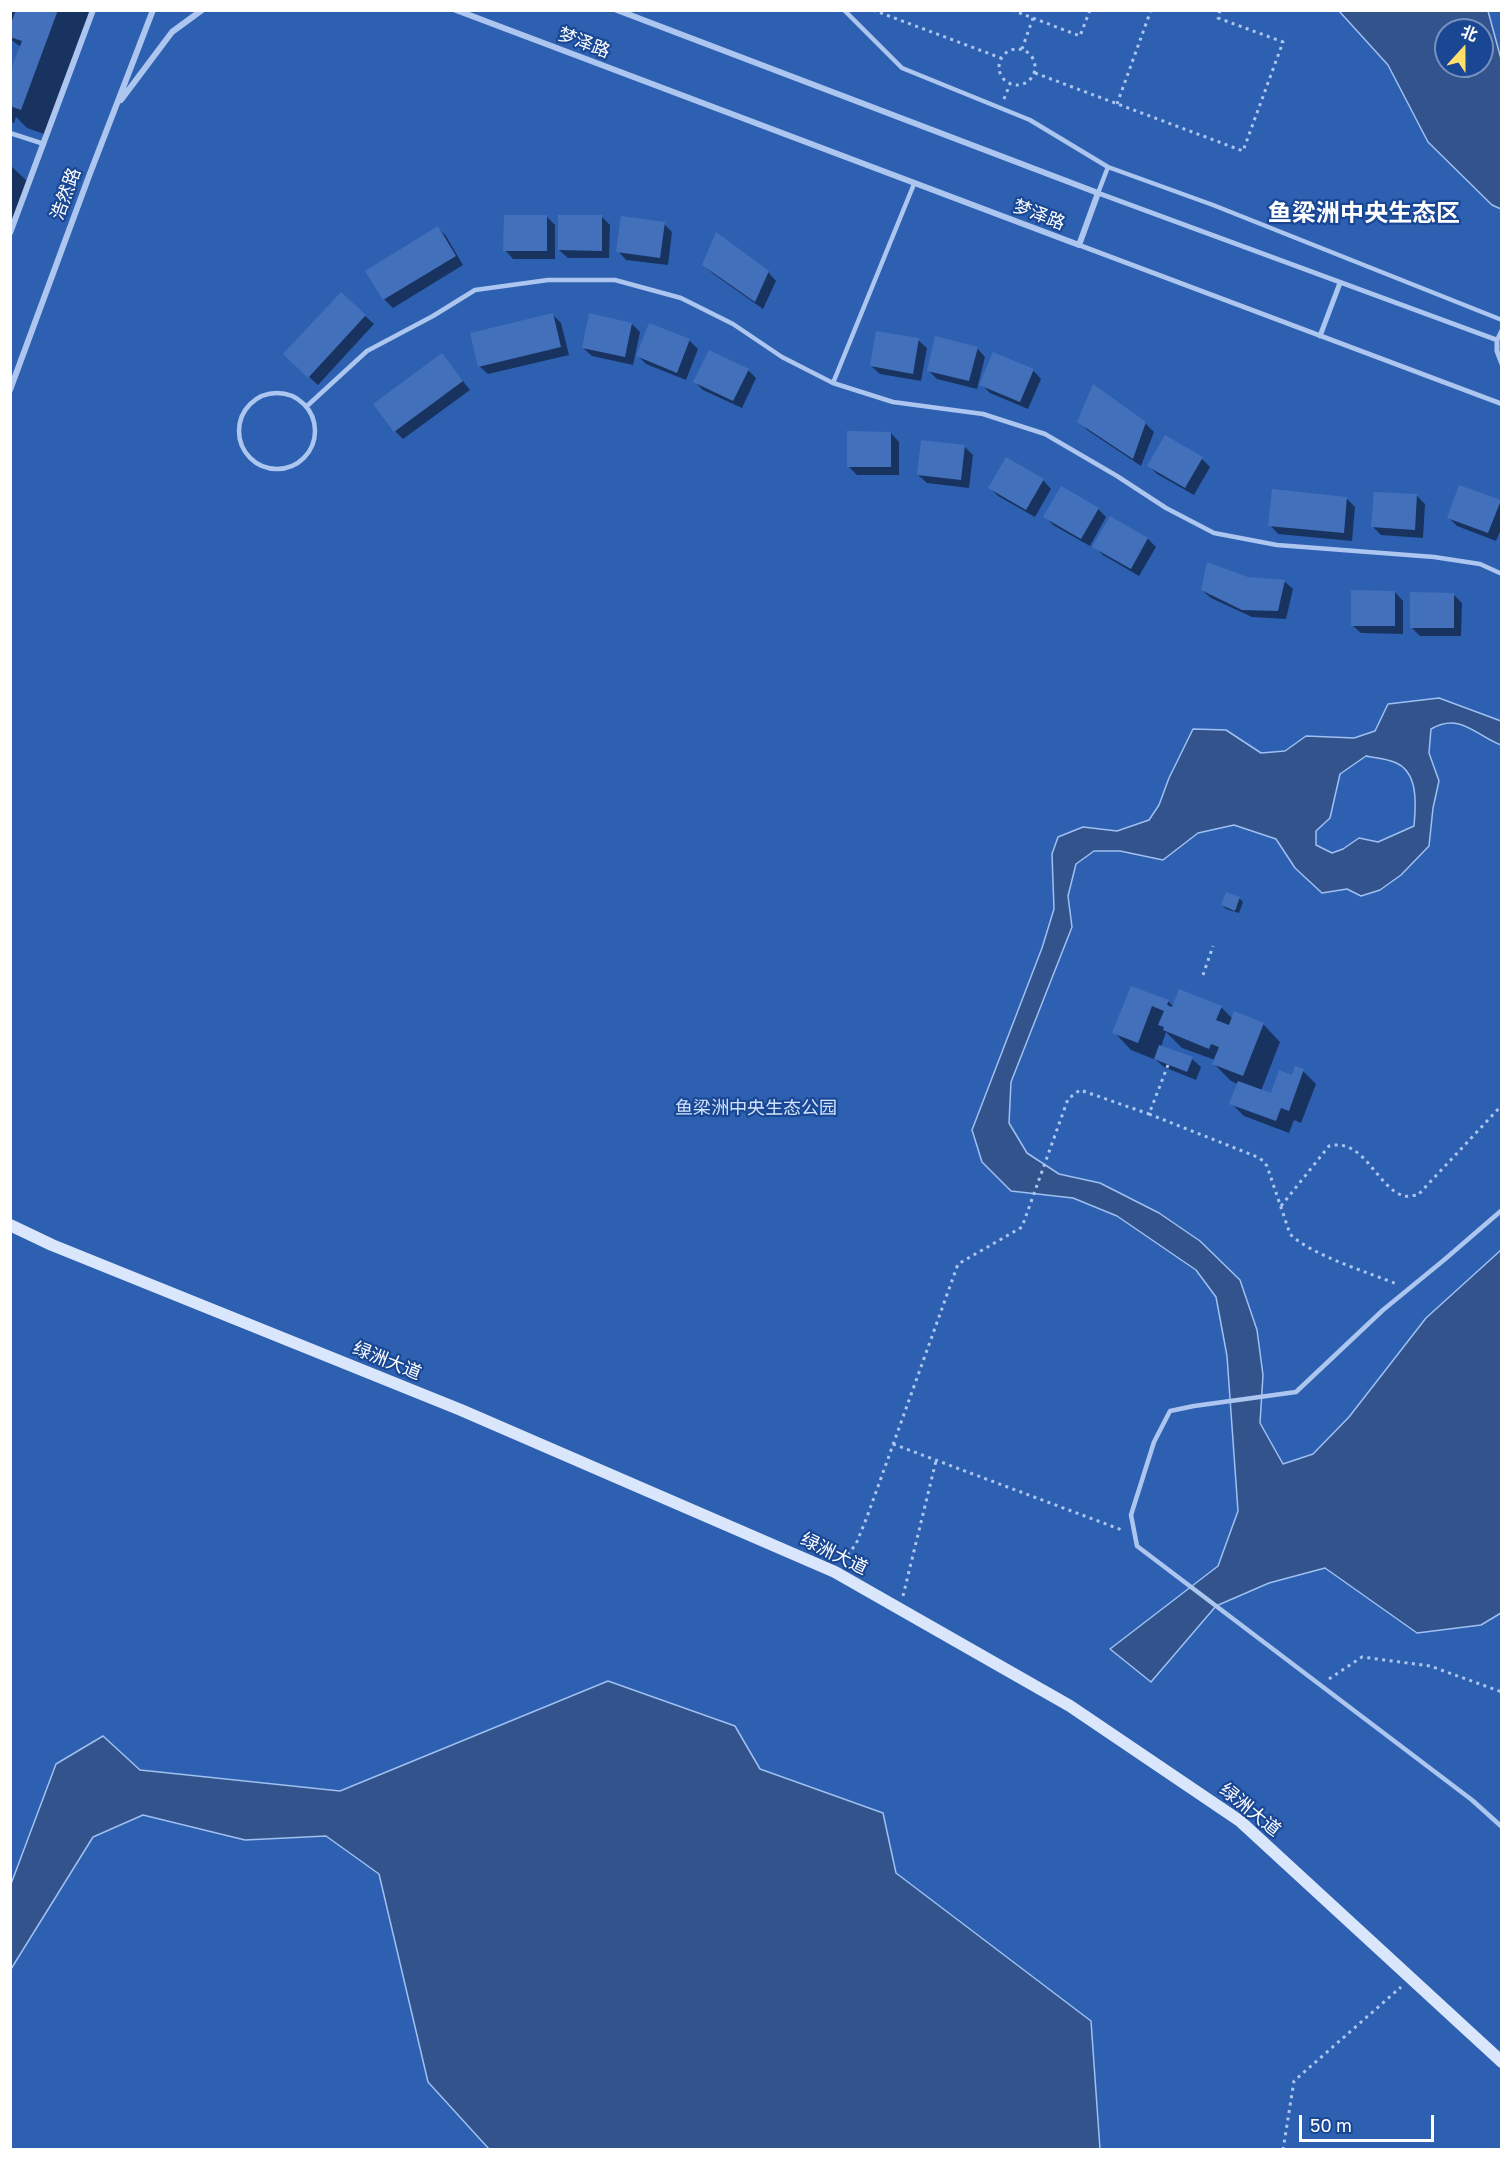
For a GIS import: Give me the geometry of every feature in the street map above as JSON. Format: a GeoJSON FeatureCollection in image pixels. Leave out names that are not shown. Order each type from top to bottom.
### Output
{"type":"FeatureCollection","features":[{"type":"Feature","properties":{"kind":"main road","name":"绿洲大道"},"geometry":{"type":"LineString","coordinates":[[10,1226],[461,1410],[835,1572],[1070,1706],[1240,1821],[1502,2061]]}},
{"type":"Feature","properties":{"kind":"main road","name":"绿洲大道"},"geometry":{"type":"LineString","coordinates":[[10,1232],[52,1245]]}},
{"type":"Feature","properties":{"kind":"street"},"geometry":{"type":"LineString","coordinates":[[10,233],[93,10]]}},
{"type":"Feature","properties":{"kind":"street","name":"浩然路"},"geometry":{"type":"LineString","coordinates":[[10,390],[153,10]]}},
{"type":"Feature","properties":{"kind":"street"},"geometry":{"type":"LineString","coordinates":[[116,108],[172,32],[202,10]]}},
{"type":"Feature","properties":{"kind":"street","name":"梦泽路"},"geometry":{"type":"LineString","coordinates":[[456,10],[1079,246],[1098,193]]}},
{"type":"Feature","properties":{"kind":"street"},"geometry":{"type":"LineString","coordinates":[[617,10],[1098,193],[1497,340],[1497,351],[1502,363]]}},
{"type":"Feature","properties":{"kind":"street"},"geometry":{"type":"LineString","coordinates":[[1079,246],[1502,404]]}},
{"type":"Feature","properties":{"kind":"street"},"geometry":{"type":"LineString","coordinates":[[1320,336],[1340,283]]}},
{"type":"Feature","properties":{"kind":"lane"},"geometry":{"type":"LineString","coordinates":[[844,10],[902,68],[1030,120],[1108,167],[1213,205],[1502,320]]}},
{"type":"Feature","properties":{"kind":"lane"},"geometry":{"type":"LineString","coordinates":[[10,133],[44,144]]}},
{"type":"Feature","properties":{"kind":"lane"},"geometry":{"type":"LineString","coordinates":[[1098,193],[1108,167]]}},
{"type":"Feature","properties":{"kind":"lane"},"geometry":{"type":"LineString","coordinates":[[833,383],[914,184]]}},
{"type":"Feature","properties":{"kind":"lane"},"geometry":{"type":"LineString","coordinates":[[307,406],[367,351],[433,316],[475,290],[548,280],[615,280],[681,298],[733,324],[782,357],[833,383],[893,402],[983,414],[1045,434],[1166,508],[1214,533],[1276,545],[1434,557],[1480,564],[1502,574]]}},
{"type":"Feature","properties":{"kind":"lane"},"geometry":{"type":"LineString","coordinates":[[1497,340],[1502,330]]}},
{"type":"Feature","properties":{"kind":"lane"},"geometry":{"type":"LineString","coordinates":[[272,392],[285,393],[297,398],[307,406],[313,416],[316,429],[315,441],[301,462],[283,468],[265,467],[245,452],[239,440],[238,427],[249,404],[259,396],[272,392]]}},
{"type":"Feature","properties":{"kind":"lane"},"geometry":{"type":"LineString","coordinates":[[1502,1210],[1383,1310],[1296,1392],[1194,1406],[1170,1412],[1154,1443],[1131,1515],[1137,1546],[1472,1800],[1502,1827]]}},
{"type":"Feature","properties":{"kind":"path"},"geometry":{"type":"LineString","coordinates":[[873,10],[1001,58]]}},
{"type":"Feature","properties":{"kind":"path"},"geometry":{"type":"LineString","coordinates":[[1012,10],[1080,36],[1089,10]]}},
{"type":"Feature","properties":{"kind":"path"},"geometry":{"type":"LineString","coordinates":[[1117,104],[1152,10]]}},
{"type":"Feature","properties":{"kind":"path"},"geometry":{"type":"LineString","coordinates":[[1035,73],[1243,151],[1283,42],[1218,18],[1220,10]]}},
{"type":"Feature","properties":{"kind":"path"},"geometry":{"type":"LineString","coordinates":[[1022,49],[1033,18]]}},
{"type":"Feature","properties":{"kind":"path"},"geometry":{"type":"LineString","coordinates":[[1022,49],[1032,56],[1036,68],[1035,73],[1027,83],[1010,84],[1001,76],[999,70],[1001,58],[1010,50],[1022,49]]}},
{"type":"Feature","properties":{"kind":"path"},"geometry":{"type":"LineString","coordinates":[[1203,975],[1213,946]]}},
{"type":"Feature","properties":{"kind":"path"},"geometry":{"type":"LineString","coordinates":[[1149,1114],[1168,1065]]}},
{"type":"Feature","properties":{"kind":"path"},"geometry":{"type":"LineString","coordinates":[[835,1572],[856,1544],[958,1264],[1022,1227],[1068,1099],[1080,1090],[1149,1114],[1260,1158],[1267,1166],[1290,1234],[1310,1249],[1408,1289]]}},
{"type":"Feature","properties":{"kind":"path"},"geometry":{"type":"LineString","coordinates":[[1281,1206],[1329,1146],[1339,1143],[1355,1150],[1396,1191],[1406,1197],[1418,1195],[1502,1105]]}},
{"type":"Feature","properties":{"kind":"path"},"geometry":{"type":"LineString","coordinates":[[893,1444],[1134,1535]]}},
{"type":"Feature","properties":{"kind":"path"},"geometry":{"type":"LineString","coordinates":[[900,1609],[936,1461]]}},
{"type":"Feature","properties":{"kind":"path"},"geometry":{"type":"LineString","coordinates":[[1320,1685],[1362,1656],[1430,1666],[1502,1692]]}},
{"type":"Feature","properties":{"kind":"path"},"geometry":{"type":"LineString","coordinates":[[1283,2150],[1294,2081],[1411,1978]]}},
{"type":"Feature","properties":{"kind":"green space","name":"鱼梁洲中央生态公园"},"geometry":{"type":"Polygon","coordinates":[[[11,11],[1501,11],[1501,2149],[11,2150],[11,11]]]}},
{"type":"Feature","properties":{"kind":"shaded area"},"geometry":{"type":"Polygon","coordinates":[[[1339,11],[1488,11],[1490,18],[1434,18],[1434,78],[1494,78],[1494,33],[1501,59],[1501,209],[1492,205],[1428,142],[1388,65],[1339,11]]]}},
{"type":"Feature","properties":{"kind":"shaded area"},"geometry":{"type":"Polygon","coordinates":[[[1439,698],[1501,721],[1501,745],[1459,724],[1441,724],[1431,729],[1429,753],[1439,781],[1433,808],[1429,846],[1401,875],[1380,890],[1361,896],[1347,889],[1322,893],[1295,868],[1276,839],[1234,825],[1198,833],[1163,860],[1120,851],[1094,851],[1076,864],[1068,896],[1072,927],[1011,1082],[1009,1123],[1027,1153],[1059,1174],[1100,1183],[1159,1213],[1200,1241],[1240,1280],[1257,1330],[1263,1375],[1260,1423],[1283,1464],[1313,1454],[1349,1417],[1426,1318],[1501,1250],[1501,1613],[1481,1625],[1417,1633],[1325,1568],[1269,1583],[1216,1606],[1151,1682],[1110,1649],[1218,1566],[1238,1511],[1227,1356],[1216,1297],[1196,1270],[1117,1216],[1073,1198],[1011,1191],[982,1162],[972,1130],[1042,948],[1054,909],[1052,854],[1058,837],[1083,827],[1117,831],[1149,820],[1159,805],[1169,778],[1193,729],[1226,730],[1261,753],[1285,751],[1306,736],[1354,738],[1375,731],[1388,704],[1439,698]],[[1366,756],[1340,774],[1330,818],[1316,831],[1316,845],[1332,853],[1343,849],[1359,838],[1378,842],[1414,826],[1414,790],[1408,773],[1394,762],[1366,756]]]}},
{"type":"Feature","properties":{"kind":"shaded area"},"geometry":{"type":"Polygon","coordinates":[[[608,1681],[735,1726],[760,1769],[883,1813],[896,1873],[1091,2021],[1100,2149],[489,2149],[428,2082],[379,1874],[326,1836],[245,1840],[143,1815],[93,1837],[11,1969],[11,1884],[56,1764],[103,1736],[140,1770],[340,1791],[608,1681]]]}},
{"type":"Feature","properties":{"kind":"building"},"geometry":{"type":"Polygon","coordinates":[[[16,10],[58,10],[21,110],[10,106],[10,71],[22,41],[10,37],[10,26],[16,10]]]}},
{"type":"Feature","properties":{"kind":"building"},"geometry":{"type":"Polygon","coordinates":[[[504,215],[547,215],[547,251],[503,251],[504,215]]]}},
{"type":"Feature","properties":{"kind":"building"},"geometry":{"type":"Polygon","coordinates":[[[558,215],[602,215],[602,251],[558,250],[558,215]]]}},
{"type":"Feature","properties":{"kind":"building"},"geometry":{"type":"Polygon","coordinates":[[[621,216],[665,222],[660,258],[616,252],[621,216]]]}},
{"type":"Feature","properties":{"kind":"building"},"geometry":{"type":"Polygon","coordinates":[[[438,226],[456,256],[383,300],[365,271],[438,226]]]}},
{"type":"Feature","properties":{"kind":"building"},"geometry":{"type":"Polygon","coordinates":[[[716,232],[769,271],[755,302],[702,265],[716,232]]]}},
{"type":"Feature","properties":{"kind":"building"},"geometry":{"type":"Polygon","coordinates":[[[341,292],[366,315],[308,378],[283,354],[341,292]]]}},
{"type":"Feature","properties":{"kind":"building"},"geometry":{"type":"Polygon","coordinates":[[[553,313],[561,347],[478,367],[470,333],[553,313]]]}},
{"type":"Feature","properties":{"kind":"building"},"geometry":{"type":"Polygon","coordinates":[[[589,313],[632,323],[625,357],[582,348],[589,313]]]}},
{"type":"Feature","properties":{"kind":"building"},"geometry":{"type":"Polygon","coordinates":[[[649,323],[690,339],[677,373],[636,356],[649,323]]]}},
{"type":"Feature","properties":{"kind":"building"},"geometry":{"type":"Polygon","coordinates":[[[876,331],[919,338],[913,374],[870,366],[876,331]]]}},
{"type":"Feature","properties":{"kind":"building"},"geometry":{"type":"Polygon","coordinates":[[[935,336],[978,347],[969,381],[927,371],[935,336]]]}},
{"type":"Feature","properties":{"kind":"building"},"geometry":{"type":"Polygon","coordinates":[[[709,350],[749,369],[733,401],[693,382],[709,350]]]}},
{"type":"Feature","properties":{"kind":"building"},"geometry":{"type":"Polygon","coordinates":[[[993,352],[1034,369],[1020,402],[979,385],[993,352]]]}},
{"type":"Feature","properties":{"kind":"building"},"geometry":{"type":"Polygon","coordinates":[[[442,353],[463,381],[394,432],[373,404],[442,353]]]}},
{"type":"Feature","properties":{"kind":"building"},"geometry":{"type":"Polygon","coordinates":[[[1093,384],[1146,422],[1133,459],[1077,422],[1093,384]]]}},
{"type":"Feature","properties":{"kind":"building"},"geometry":{"type":"Polygon","coordinates":[[[847,431],[891,432],[891,467],[847,467],[847,431]]]}},
{"type":"Feature","properties":{"kind":"building"},"geometry":{"type":"Polygon","coordinates":[[[1165,435],[1203,457],[1185,488],[1147,466],[1165,435]]]}},
{"type":"Feature","properties":{"kind":"building"},"geometry":{"type":"Polygon","coordinates":[[[921,440],[965,445],[961,480],[917,475],[921,440]]]}},
{"type":"Feature","properties":{"kind":"building"},"geometry":{"type":"Polygon","coordinates":[[[1006,457],[1044,479],[1026,510],[988,488],[1006,457]]]}},
{"type":"Feature","properties":{"kind":"building"},"geometry":{"type":"Polygon","coordinates":[[[1459,485],[1501,500],[1488,533],[1447,518],[1459,485]]]}},
{"type":"Feature","properties":{"kind":"building"},"geometry":{"type":"Polygon","coordinates":[[[1061,486],[1099,508],[1081,539],[1043,517],[1061,486]]]}},
{"type":"Feature","properties":{"kind":"building"},"geometry":{"type":"Polygon","coordinates":[[[1272,489],[1347,497],[1344,533],[1268,526],[1272,489]]]}},
{"type":"Feature","properties":{"kind":"building"},"geometry":{"type":"Polygon","coordinates":[[[1374,492],[1417,494],[1415,530],[1371,527],[1374,492]]]}},
{"type":"Feature","properties":{"kind":"building"},"geometry":{"type":"Polygon","coordinates":[[[1110,516],[1148,538],[1131,569],[1092,547],[1110,516]]]}},
{"type":"Feature","properties":{"kind":"building"},"geometry":{"type":"Polygon","coordinates":[[[1207,562],[1248,577],[1285,580],[1278,611],[1242,610],[1201,590],[1207,562]]]}},
{"type":"Feature","properties":{"kind":"building"},"geometry":{"type":"Polygon","coordinates":[[[1351,590],[1395,591],[1395,626],[1351,626],[1351,590]]]}},
{"type":"Feature","properties":{"kind":"building"},"geometry":{"type":"Polygon","coordinates":[[[1410,592],[1454,593],[1454,628],[1410,628],[1410,592]]]}},
{"type":"Feature","properties":{"kind":"building"},"geometry":{"type":"Polygon","coordinates":[[[1226,892],[1240,897],[1235,911],[1221,905],[1226,892]]]}},
{"type":"Feature","properties":{"kind":"building"},"geometry":{"type":"Polygon","coordinates":[[[1131,986],[1169,1000],[1167,1005],[1172,1007],[1179,989],[1222,1006],[1216,1020],[1229,1025],[1234,1011],[1264,1023],[1243,1076],[1212,1064],[1219,1047],[1211,1044],[1209,1049],[1163,1030],[1164,1027],[1158,1025],[1164,1011],[1152,1006],[1138,1043],[1112,1033],[1131,986]]]}},
{"type":"Feature","properties":{"kind":"building"},"geometry":{"type":"Polygon","coordinates":[[[1159,1045],[1193,1057],[1187,1072],[1154,1059],[1159,1045]]]}},
{"type":"Feature","properties":{"kind":"building"},"geometry":{"type":"Polygon","coordinates":[[[1295,1066],[1304,1069],[1289,1111],[1281,1108],[1276,1121],[1229,1104],[1238,1081],[1271,1093],[1279,1070],[1292,1075],[1295,1066]]]}},
{"type":"Feature","properties":{"kind":"district","name":"鱼梁洲中央生态区"},"geometry":{"type":"Point","coordinates":[1364,213]}}]}
